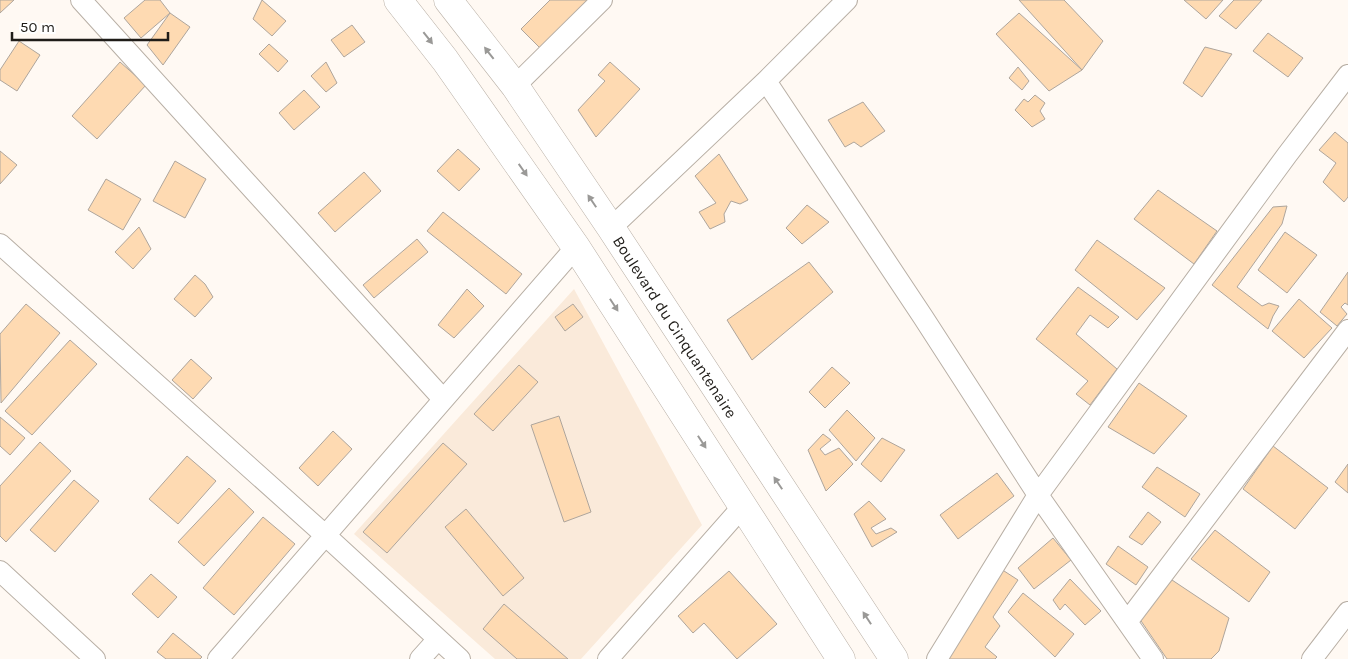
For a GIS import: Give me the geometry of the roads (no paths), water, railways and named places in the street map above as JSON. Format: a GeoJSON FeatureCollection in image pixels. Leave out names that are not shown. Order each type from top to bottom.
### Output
{"type":"FeatureCollection","features":[{"type":"Feature","properties":{"kind":"main road"},"geometry":{"type":"LineString","coordinates":[[398,0],[445,60],[576,247],[841,659]]}},
{"type":"Feature","properties":{"kind":"main road","name":"Boulevard du Cinquantenaire"},"geometry":{"type":"LineString","coordinates":[[448,0],[515,86],[611,228],[894,659]]}},
{"type":"Feature","properties":{"kind":"street"},"geometry":{"type":"LineString","coordinates":[[81,0],[443,399]]}},
{"type":"Feature","properties":{"kind":"street"},"geometry":{"type":"LineString","coordinates":[[515,86],[602,0]]}},
{"type":"Feature","properties":{"kind":"street"},"geometry":{"type":"LineString","coordinates":[[611,228],[766,81],[847,0]]}},
{"type":"Feature","properties":{"kind":"street"},"geometry":{"type":"LineString","coordinates":[[937,659],[1038,495],[1281,163],[1348,75]]}},
{"type":"Feature","properties":{"kind":"street"},"geometry":{"type":"LineString","coordinates":[[766,81],[923,317],[1038,495],[1153,659]]}},
{"type":"Feature","properties":{"kind":"street"},"geometry":{"type":"LineString","coordinates":[[0,244],[326,535],[460,659]]}},
{"type":"Feature","properties":{"kind":"street"},"geometry":{"type":"LineString","coordinates":[[218,659],[576,247]]}},
{"type":"Feature","properties":{"kind":"street"},"geometry":{"type":"LineString","coordinates":[[1127,622],[1348,330]]}},
{"type":"Feature","properties":{"kind":"street"},"geometry":{"type":"LineString","coordinates":[[608,659],[743,506]]}},
{"type":"Feature","properties":{"kind":"street"},"geometry":{"type":"LineString","coordinates":[[0,571],[95,659]]}},
{"type":"Feature","properties":{"kind":"street"},"geometry":{"type":"LineString","coordinates":[[1312,659],[1348,612]]}},
{"type":"Feature","properties":{"kind":"street"},"geometry":{"type":"LineString","coordinates":[[420,659],[438,638]]}}]}
